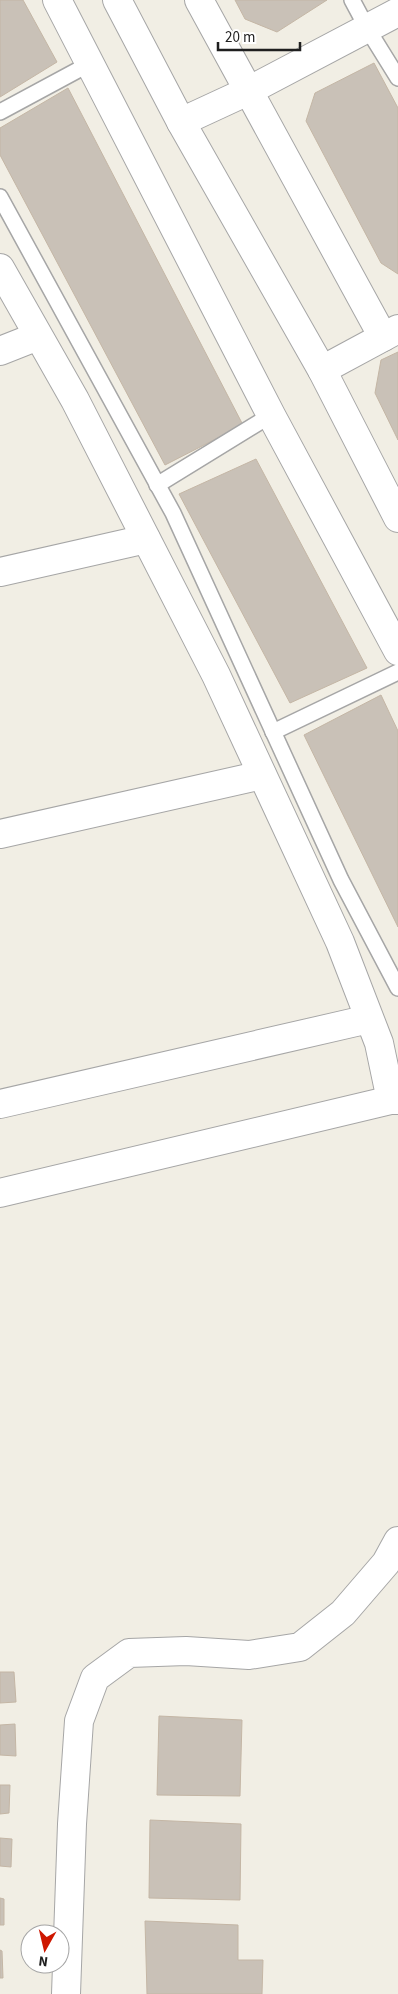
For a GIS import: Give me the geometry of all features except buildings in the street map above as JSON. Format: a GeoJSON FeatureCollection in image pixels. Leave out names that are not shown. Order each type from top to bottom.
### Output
{"type":"FeatureCollection","features":[{"type":"Feature","properties":{"kind":"street"},"geometry":{"type":"LineString","coordinates":[[57,0],[271,415],[398,651]]}},
{"type":"Feature","properties":{"kind":"street"},"geometry":{"type":"LineString","coordinates":[[117,0],[181,122],[322,370],[390,483],[398,518]]}},
{"type":"Feature","properties":{"kind":"street"},"geometry":{"type":"LineString","coordinates":[[199,0],[248,91],[390,333],[322,370]]}},
{"type":"Feature","properties":{"kind":"street"},"geometry":{"type":"LineString","coordinates":[[181,122],[248,91],[398,12]]}},
{"type":"Feature","properties":{"kind":"street"},"geometry":{"type":"LineString","coordinates":[[0,268],[76,400],[216,675],[340,942],[379,1043],[395,1100],[0,1192]]}},
{"type":"Feature","properties":{"kind":"street"},"geometry":{"type":"LineString","coordinates":[[0,351],[38,336]]}},
{"type":"Feature","properties":{"kind":"street"},"geometry":{"type":"LineString","coordinates":[[0,572],[146,538]]}},
{"type":"Feature","properties":{"kind":"street"},"geometry":{"type":"LineString","coordinates":[[0,834],[262,775]]}},
{"type":"Feature","properties":{"kind":"street"},"geometry":{"type":"LineString","coordinates":[[0,1104],[369,1018]]}},
{"type":"Feature","properties":{"kind":"street"},"geometry":{"type":"LineString","coordinates":[[66,1994],[72,1824],[79,1720],[95,1678],[129,1654],[186,1651],[249,1654],[300,1647],[343,1614],[386,1563],[398,1541]]}},
{"type":"Feature","properties":{"kind":"lane"},"geometry":{"type":"LineString","coordinates":[[352,0],[398,78]]}},
{"type":"Feature","properties":{"kind":"lane"},"geometry":{"type":"LineString","coordinates":[[0,112],[91,63]]}},
{"type":"Feature","properties":{"kind":"lane"},"geometry":{"type":"LineString","coordinates":[[0,197],[173,513],[341,880],[398,988]]}},
{"type":"Feature","properties":{"kind":"lane"},"geometry":{"type":"LineString","coordinates":[[157,484],[271,415]]}},
{"type":"Feature","properties":{"kind":"lane"},"geometry":{"type":"LineString","coordinates":[[273,732],[398,672]]}}]}
